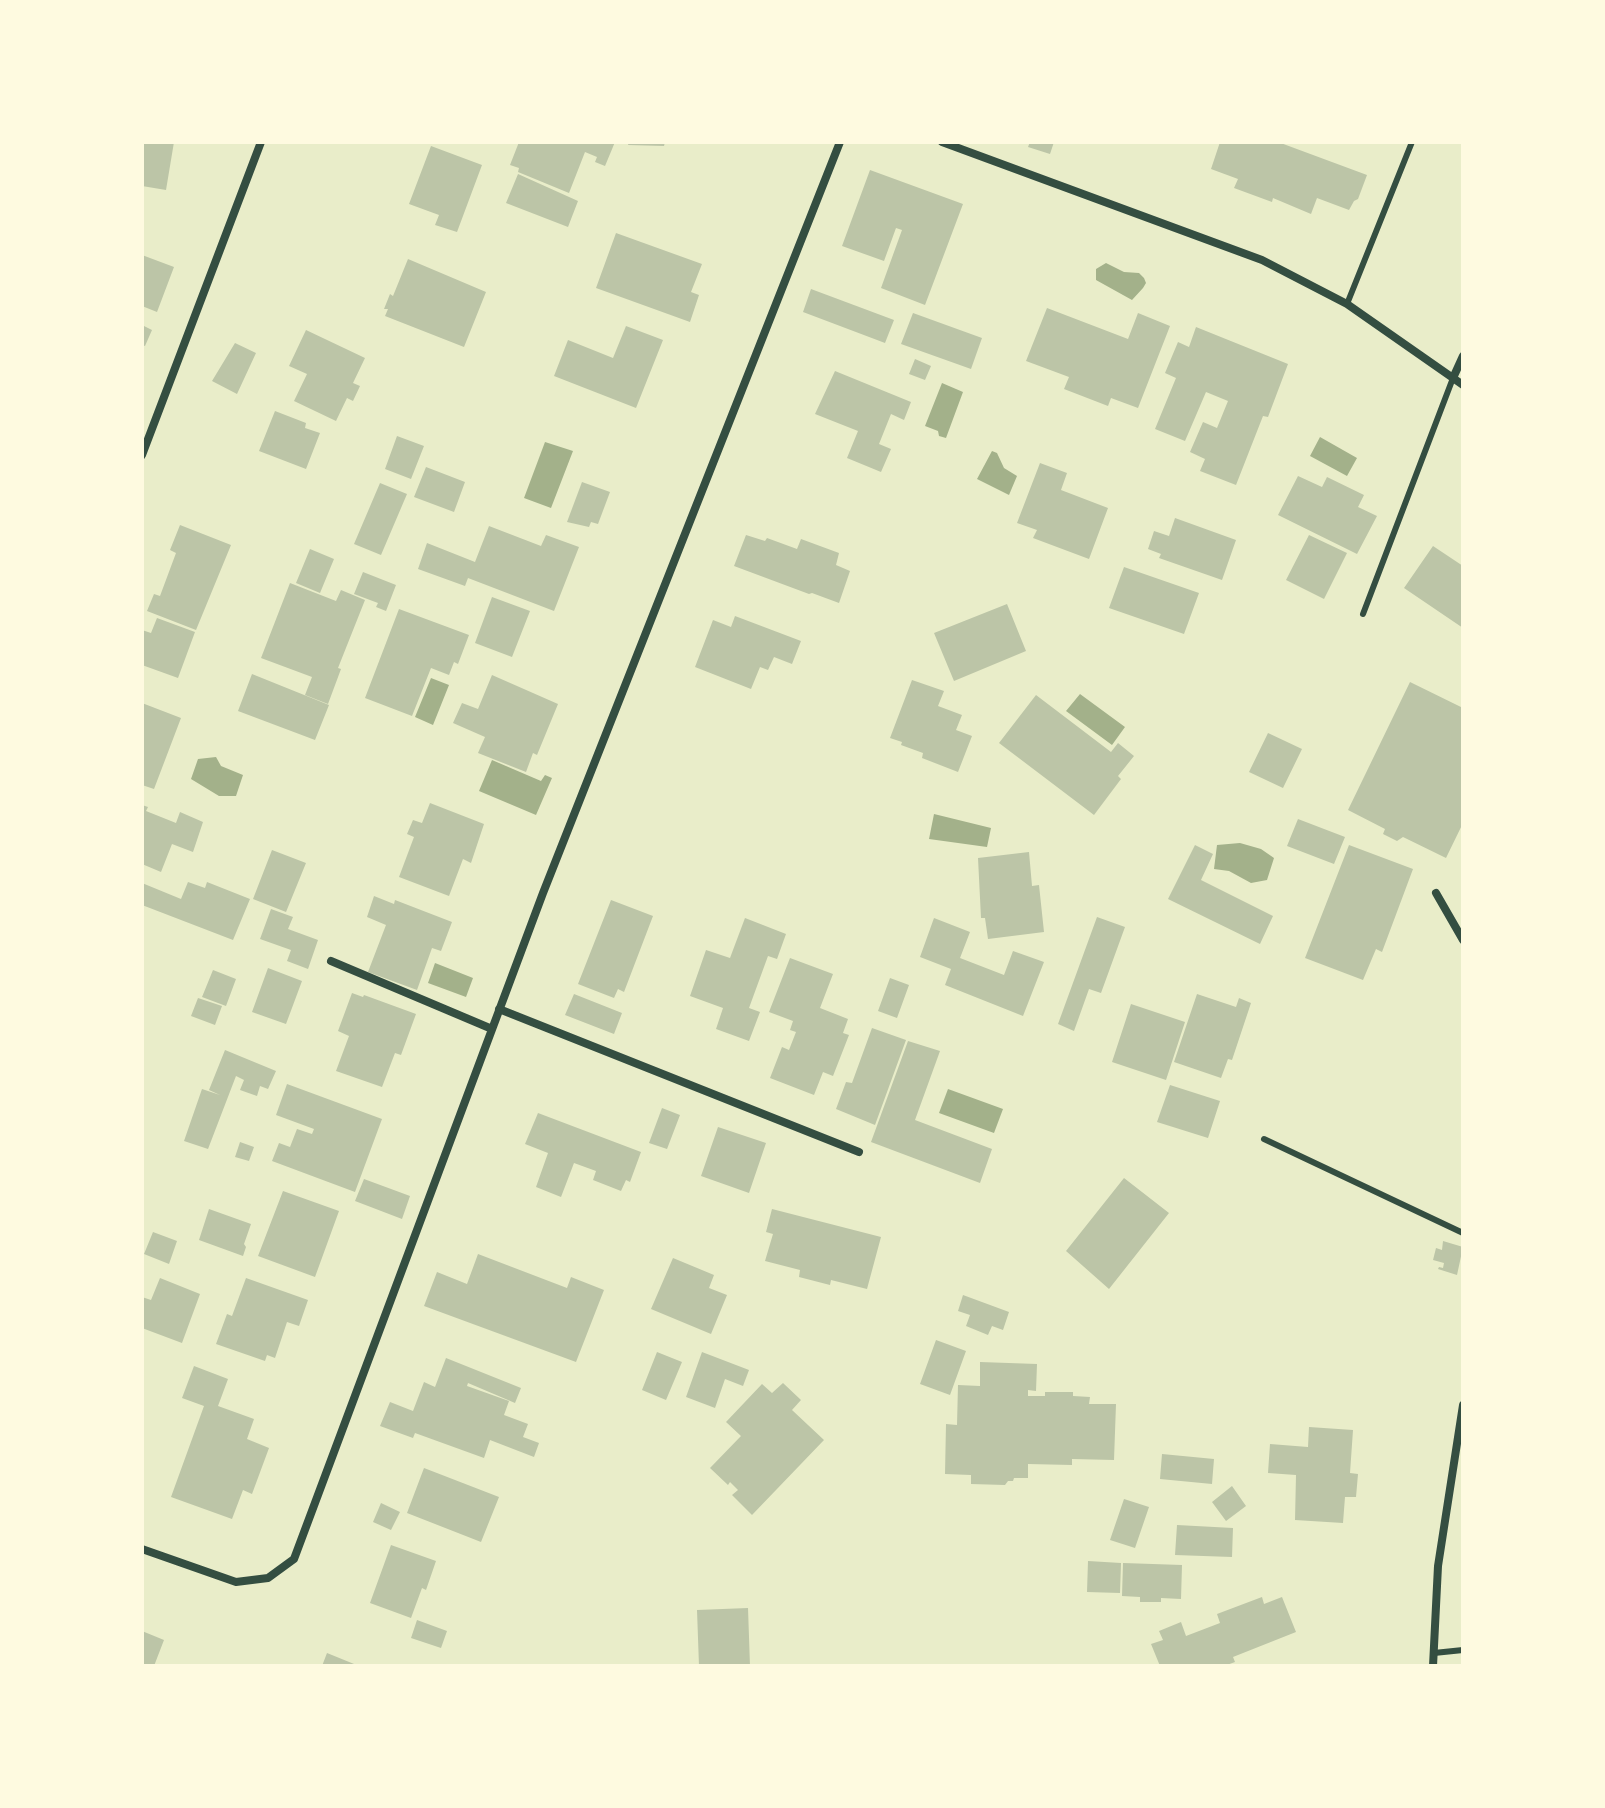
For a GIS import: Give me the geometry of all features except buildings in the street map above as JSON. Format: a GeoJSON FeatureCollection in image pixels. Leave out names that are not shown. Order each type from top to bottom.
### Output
{"type":"FeatureCollection","features":[{"type":"Feature","properties":{"kind":"street"},"geometry":{"type":"LineString","coordinates":[[142,455],[261,142]]}},
{"type":"Feature","properties":{"kind":"street"},"geometry":{"type":"LineString","coordinates":[[142,1549],[236,1582],[268,1578],[294,1559],[543,893],[840,142]]}},
{"type":"Feature","properties":{"kind":"street"},"geometry":{"type":"LineString","coordinates":[[942,142],[1262,260],[1347,304],[1463,385]]}},
{"type":"Feature","properties":{"kind":"street"},"geometry":{"type":"LineString","coordinates":[[1453,378],[1463,356]]}},
{"type":"Feature","properties":{"kind":"street"},"geometry":{"type":"LineString","coordinates":[[1436,893],[1463,940]]}},
{"type":"Feature","properties":{"kind":"street"},"geometry":{"type":"LineString","coordinates":[[331,961],[492,1029]]}},
{"type":"Feature","properties":{"kind":"street"},"geometry":{"type":"LineString","coordinates":[[499,1009],[859,1152]]}},
{"type":"Feature","properties":{"kind":"street"},"geometry":{"type":"LineString","coordinates":[[1433,1666],[1438,1566],[1463,1405]]}},
{"type":"Feature","properties":{"kind":"lane"},"geometry":{"type":"LineString","coordinates":[[1347,304],[1412,142]]}},
{"type":"Feature","properties":{"kind":"lane"},"geometry":{"type":"LineString","coordinates":[[1363,614],[1453,378]]}},
{"type":"Feature","properties":{"kind":"lane"},"geometry":{"type":"LineString","coordinates":[[1264,1139],[1463,1233]]}},
{"type":"Feature","properties":{"kind":"lane"},"geometry":{"type":"LineString","coordinates":[[1434,1653],[1463,1650]]}},
{"type":"Feature","properties":{"kind":"shaded area"},"geometry":{"type":"Polygon","coordinates":[[[1106,263],[1124,272],[1139,273],[1144,278],[1146,283],[1132,300],[1096,280],[1096,269],[1106,263]]]}},
{"type":"Feature","properties":{"kind":"shaded area"},"geometry":{"type":"Polygon","coordinates":[[[942,383],[963,392],[946,438],[925,426],[942,383]]]}},
{"type":"Feature","properties":{"kind":"shaded area"},"geometry":{"type":"Polygon","coordinates":[[[1320,437],[1357,458],[1347,476],[1310,456],[1320,437]]]}},
{"type":"Feature","properties":{"kind":"shaded area"},"geometry":{"type":"Polygon","coordinates":[[[545,442],[573,451],[551,508],[524,498],[545,442]]]}},
{"type":"Feature","properties":{"kind":"shaded area"},"geometry":{"type":"Polygon","coordinates":[[[992,451],[997,453],[1004,468],[1017,476],[1009,495],[977,479],[992,451]]]}},
{"type":"Feature","properties":{"kind":"shaded area"},"geometry":{"type":"Polygon","coordinates":[[[431,678],[449,685],[433,725],[415,717],[431,678]]]}},
{"type":"Feature","properties":{"kind":"shaded area"},"geometry":{"type":"Polygon","coordinates":[[[1080,694],[1125,727],[1112,745],[1066,711],[1080,694]]]}},
{"type":"Feature","properties":{"kind":"shaded area"},"geometry":{"type":"Polygon","coordinates":[[[216,757],[221,766],[243,775],[236,796],[219,796],[191,779],[198,759],[216,757]]]}},
{"type":"Feature","properties":{"kind":"shaded area"},"geometry":{"type":"Polygon","coordinates":[[[492,760],[541,781],[545,775],[552,778],[536,815],[479,791],[492,760]]]}},
{"type":"Feature","properties":{"kind":"shaded area"},"geometry":{"type":"Polygon","coordinates":[[[934,814],[991,828],[987,847],[929,839],[934,814]]]}},
{"type":"Feature","properties":{"kind":"shaded area"},"geometry":{"type":"Polygon","coordinates":[[[1240,843],[1261,849],[1274,858],[1267,880],[1251,883],[1229,871],[1214,869],[1217,845],[1240,843]]]}},
{"type":"Feature","properties":{"kind":"shaded area"},"geometry":{"type":"Polygon","coordinates":[[[435,963],[473,978],[466,997],[428,983],[435,963]]]}},
{"type":"Feature","properties":{"kind":"shaded area"},"geometry":{"type":"Polygon","coordinates":[[[948,1089],[1003,1109],[994,1133],[939,1113],[948,1089]]]}}]}
